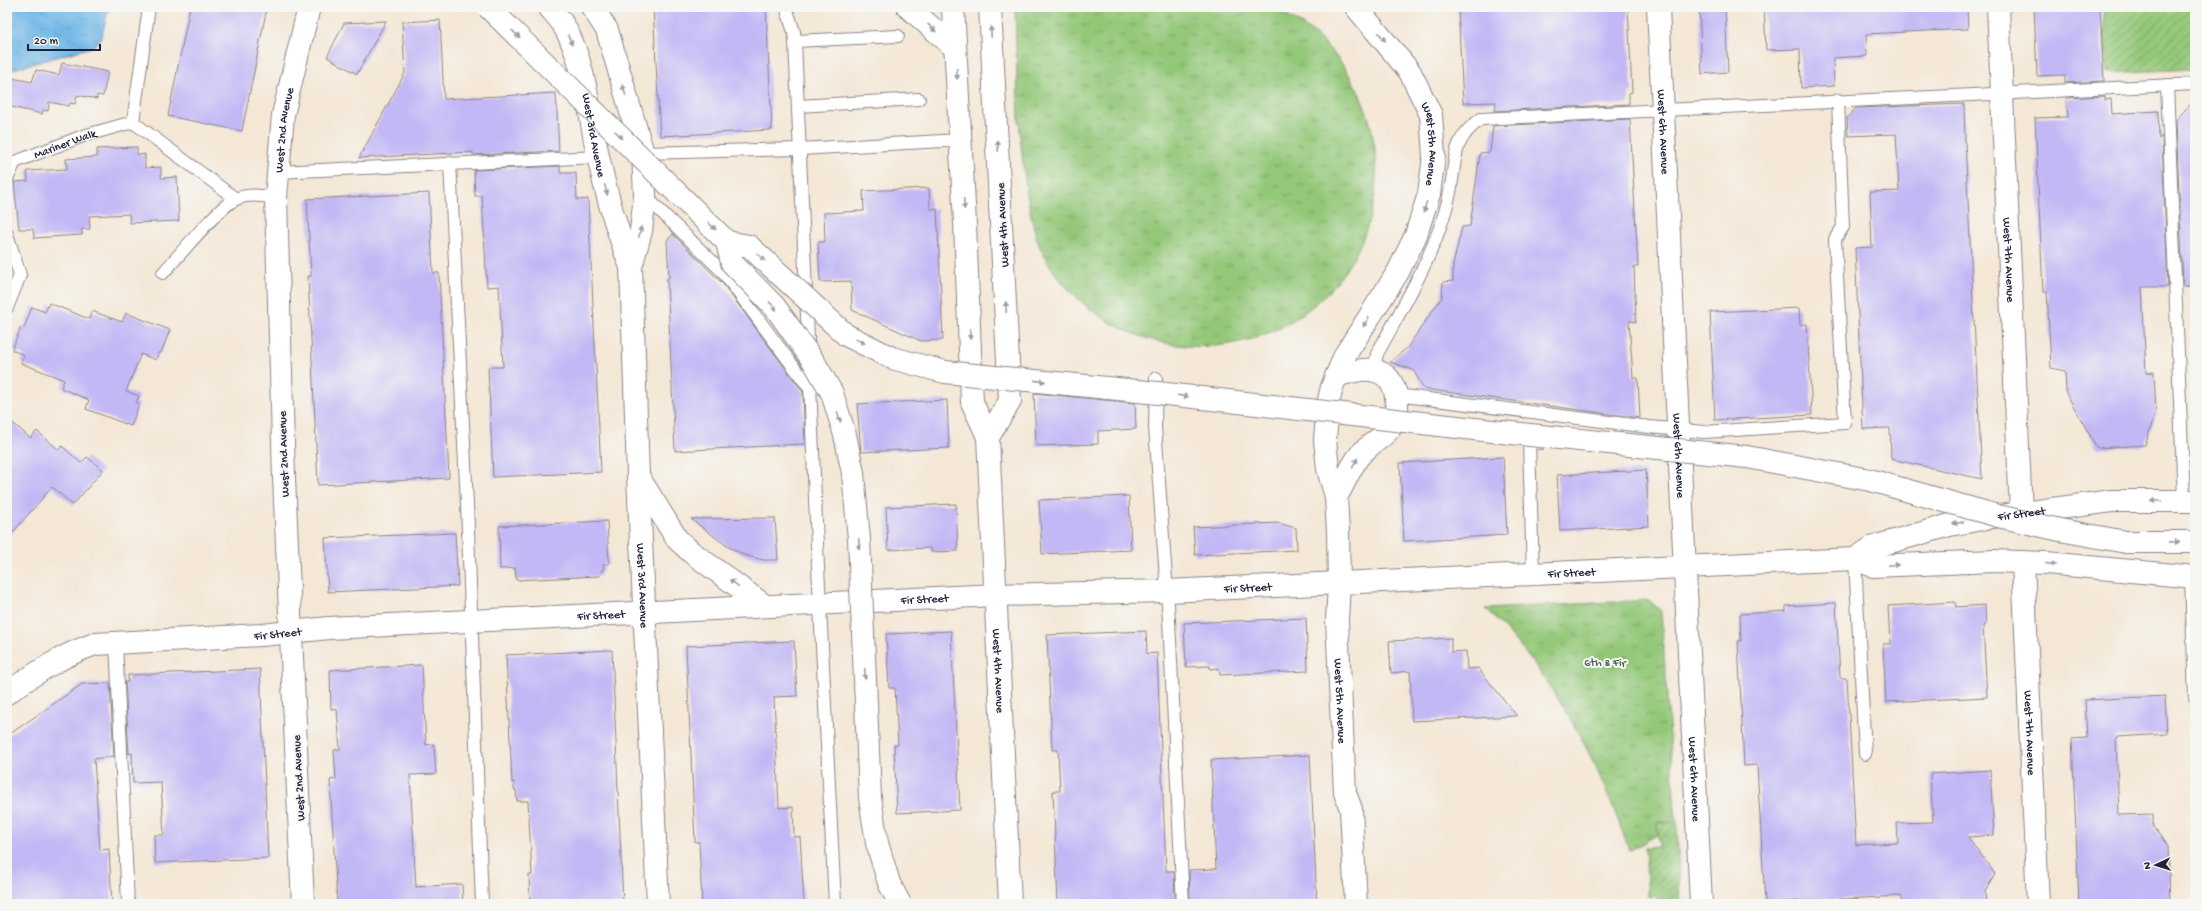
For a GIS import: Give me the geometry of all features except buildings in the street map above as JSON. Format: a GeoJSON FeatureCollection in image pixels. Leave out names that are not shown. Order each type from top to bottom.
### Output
{"type":"FeatureCollection","features":[{"type":"Feature","properties":{"kind":"main road","name":"West 2nd Avenue"},"geometry":{"type":"LineString","coordinates":[[303,904],[284,478],[276,198],[283,114],[310,7]]}},
{"type":"Feature","properties":{"kind":"main road"},"geometry":{"type":"LineString","coordinates":[[488,7],[727,242],[732,262],[775,307],[814,362],[832,394],[845,435],[853,473],[859,540],[870,798],[877,843],[889,883],[900,904]]}},
{"type":"Feature","properties":{"kind":"main road","name":"West 3rd Avenue"},"geometry":{"type":"LineString","coordinates":[[549,7],[564,26],[574,51],[583,80],[598,157],[616,230],[631,267]]}},
{"type":"Feature","properties":{"kind":"main road","name":"West 3rd Avenue"},"geometry":{"type":"LineString","coordinates":[[592,7],[607,30],[643,153],[645,196],[641,231],[631,267],[638,476],[658,904]]}},
{"type":"Feature","properties":{"kind":"main road"},"geometry":{"type":"LineString","coordinates":[[908,7],[955,48]]}},
{"type":"Feature","properties":{"kind":"main road","name":"West 4th Avenue"},"geometry":{"type":"LineString","coordinates":[[953,7],[961,140],[972,402],[988,437],[1010,904]]}},
{"type":"Feature","properties":{"kind":"main road","name":"West 4th Avenue"},"geometry":{"type":"LineString","coordinates":[[988,437],[1010,401],[990,7]]}},
{"type":"Feature","properties":{"kind":"main road","name":"West 5th Avenue"},"geometry":{"type":"LineString","coordinates":[[1356,7],[1410,72],[1431,115],[1434,156],[1429,194],[1416,236],[1398,272],[1345,355],[1336,376],[1328,404],[1326,440],[1328,469],[1336,497],[1339,584],[1337,620],[1345,793],[1351,809],[1356,904]]}},
{"type":"Feature","properties":{"kind":"main road","name":"West 6th Avenue"},"geometry":{"type":"LineString","coordinates":[[1658,7],[1701,904]]}},
{"type":"Feature","properties":{"kind":"main road","name":"West 7th Avenue"},"geometry":{"type":"LineString","coordinates":[[1998,7],[2021,512]]}},
{"type":"Feature","properties":{"kind":"main road"},"geometry":{"type":"LineString","coordinates":[[727,242],[749,246],[846,335],[892,358],[945,372],[1158,393],[1501,432],[1747,457],[1870,480],[1998,516],[2060,530],[2126,542],[2195,542]]}},
{"type":"Feature","properties":{"kind":"main road"},"geometry":{"type":"LineString","coordinates":[[1336,376],[1358,369],[1374,370],[1385,375],[1393,384],[1396,395],[1397,415],[1386,434],[1360,455],[1336,497]]}},
{"type":"Feature","properties":{"kind":"main road"},"geometry":{"type":"LineString","coordinates":[[638,476],[677,538],[691,552],[765,606]]}},
{"type":"Feature","properties":{"kind":"main road","name":"Fir Street"},"geometry":{"type":"LineString","coordinates":[[1855,559],[1872,547],[1950,525],[2021,512],[2112,501],[2190,501]]}},
{"type":"Feature","properties":{"kind":"main road","name":"Fir Street"},"geometry":{"type":"LineString","coordinates":[[7,693],[50,663],[73,651],[95,644],[472,621],[996,595],[1168,592],[1533,575],[1684,566],[1855,559],[1873,566],[1994,561],[2023,562],[2193,577]]}},
{"type":"Feature","properties":{"kind":"main road","name":"West 7th Avenue"},"geometry":{"type":"LineString","coordinates":[[2023,562],[2038,904]]}},
{"type":"Feature","properties":{"kind":"lane"},"geometry":{"type":"LineString","coordinates":[[149,7],[133,122],[236,199]]}},
{"type":"Feature","properties":{"kind":"lane"},"geometry":{"type":"LineString","coordinates":[[786,7],[794,32],[795,41],[835,904]]}},
{"type":"Feature","properties":{"kind":"lane"},"geometry":{"type":"LineString","coordinates":[[795,41],[898,36]]}},
{"type":"Feature","properties":{"kind":"lane"},"geometry":{"type":"LineString","coordinates":[[1374,370],[1377,354],[1432,249],[1449,197],[1458,143],[1468,128],[1481,119],[1838,100],[2195,84]]}},
{"type":"Feature","properties":{"kind":"lane"},"geometry":{"type":"LineString","coordinates":[[2167,85],[2190,501]]}},
{"type":"Feature","properties":{"kind":"lane"},"geometry":{"type":"LineString","coordinates":[[798,106],[919,100]]}},
{"type":"Feature","properties":{"kind":"lane"},"geometry":{"type":"LineString","coordinates":[[1396,395],[1704,432],[1845,422],[1835,239],[1843,227],[1838,100]]}},
{"type":"Feature","properties":{"kind":"lane","name":"Mariner Walk"},"geometry":{"type":"LineString","coordinates":[[7,179],[15,162],[83,136],[133,122]]}},
{"type":"Feature","properties":{"kind":"lane"},"geometry":{"type":"LineString","coordinates":[[643,153],[799,149],[961,140]]}},
{"type":"Feature","properties":{"kind":"lane"},"geometry":{"type":"LineString","coordinates":[[278,172],[598,157]]}},
{"type":"Feature","properties":{"kind":"lane"},"geometry":{"type":"LineString","coordinates":[[450,163],[472,621],[482,904]]}},
{"type":"Feature","properties":{"kind":"lane"},"geometry":{"type":"LineString","coordinates":[[163,273],[214,217],[236,199],[253,195],[276,198]]}},
{"type":"Feature","properties":{"kind":"lane"},"geometry":{"type":"LineString","coordinates":[[645,196],[723,272],[811,390]]}},
{"type":"Feature","properties":{"kind":"lane"},"geometry":{"type":"LineString","coordinates":[[7,234],[20,275],[7,308]]}},
{"type":"Feature","properties":{"kind":"lane"},"geometry":{"type":"LineString","coordinates":[[1156,378],[1155,427],[1168,592],[1183,904]]}},
{"type":"Feature","properties":{"kind":"lane"},"geometry":{"type":"LineString","coordinates":[[1533,575],[1529,442],[1680,459]]}},
{"type":"Feature","properties":{"kind":"lane"},"geometry":{"type":"LineString","coordinates":[[1855,559],[1865,754]]}},
{"type":"Feature","properties":{"kind":"lane"},"geometry":{"type":"LineString","coordinates":[[2193,577],[2195,697]]}},
{"type":"Feature","properties":{"kind":"lane"},"geometry":{"type":"LineString","coordinates":[[116,642],[128,904]]}},
{"type":"Feature","properties":{"kind":"green space"},"geometry":{"type":"Polygon","coordinates":[[[1015,7],[1269,7],[1296,21],[1320,39],[1344,68],[1362,100],[1373,134],[1376,170],[1373,205],[1362,239],[1345,271],[1320,300],[1289,323],[1266,334],[1242,342],[1216,346],[1189,346],[1163,343],[1125,330],[1099,315],[1075,296],[1055,273],[1047,260],[1040,247],[1032,220],[1021,147],[1015,7]]]}},
{"type":"Feature","properties":{"kind":"green space"},"geometry":{"type":"Polygon","coordinates":[[[2103,7],[2194,7],[2195,69],[2107,73],[2103,7]]]}},
{"type":"Feature","properties":{"kind":"green space","name":"6th & Fir"},"geometry":{"type":"Polygon","coordinates":[[[1649,600],[1661,611],[1676,824],[1629,851],[1604,784],[1572,721],[1533,663],[1486,609],[1649,600]]]}},
{"type":"Feature","properties":{"kind":"green space"},"geometry":{"type":"Polygon","coordinates":[[[1677,821],[1680,904],[1658,904],[1657,896],[1648,897],[1645,848],[1659,847],[1657,822],[1677,821]]]}},
{"type":"Feature","properties":{"kind":"water"},"geometry":{"type":"Polygon","coordinates":[[[7,7],[109,7],[101,39],[92,47],[7,71],[7,7]]]}}]}
